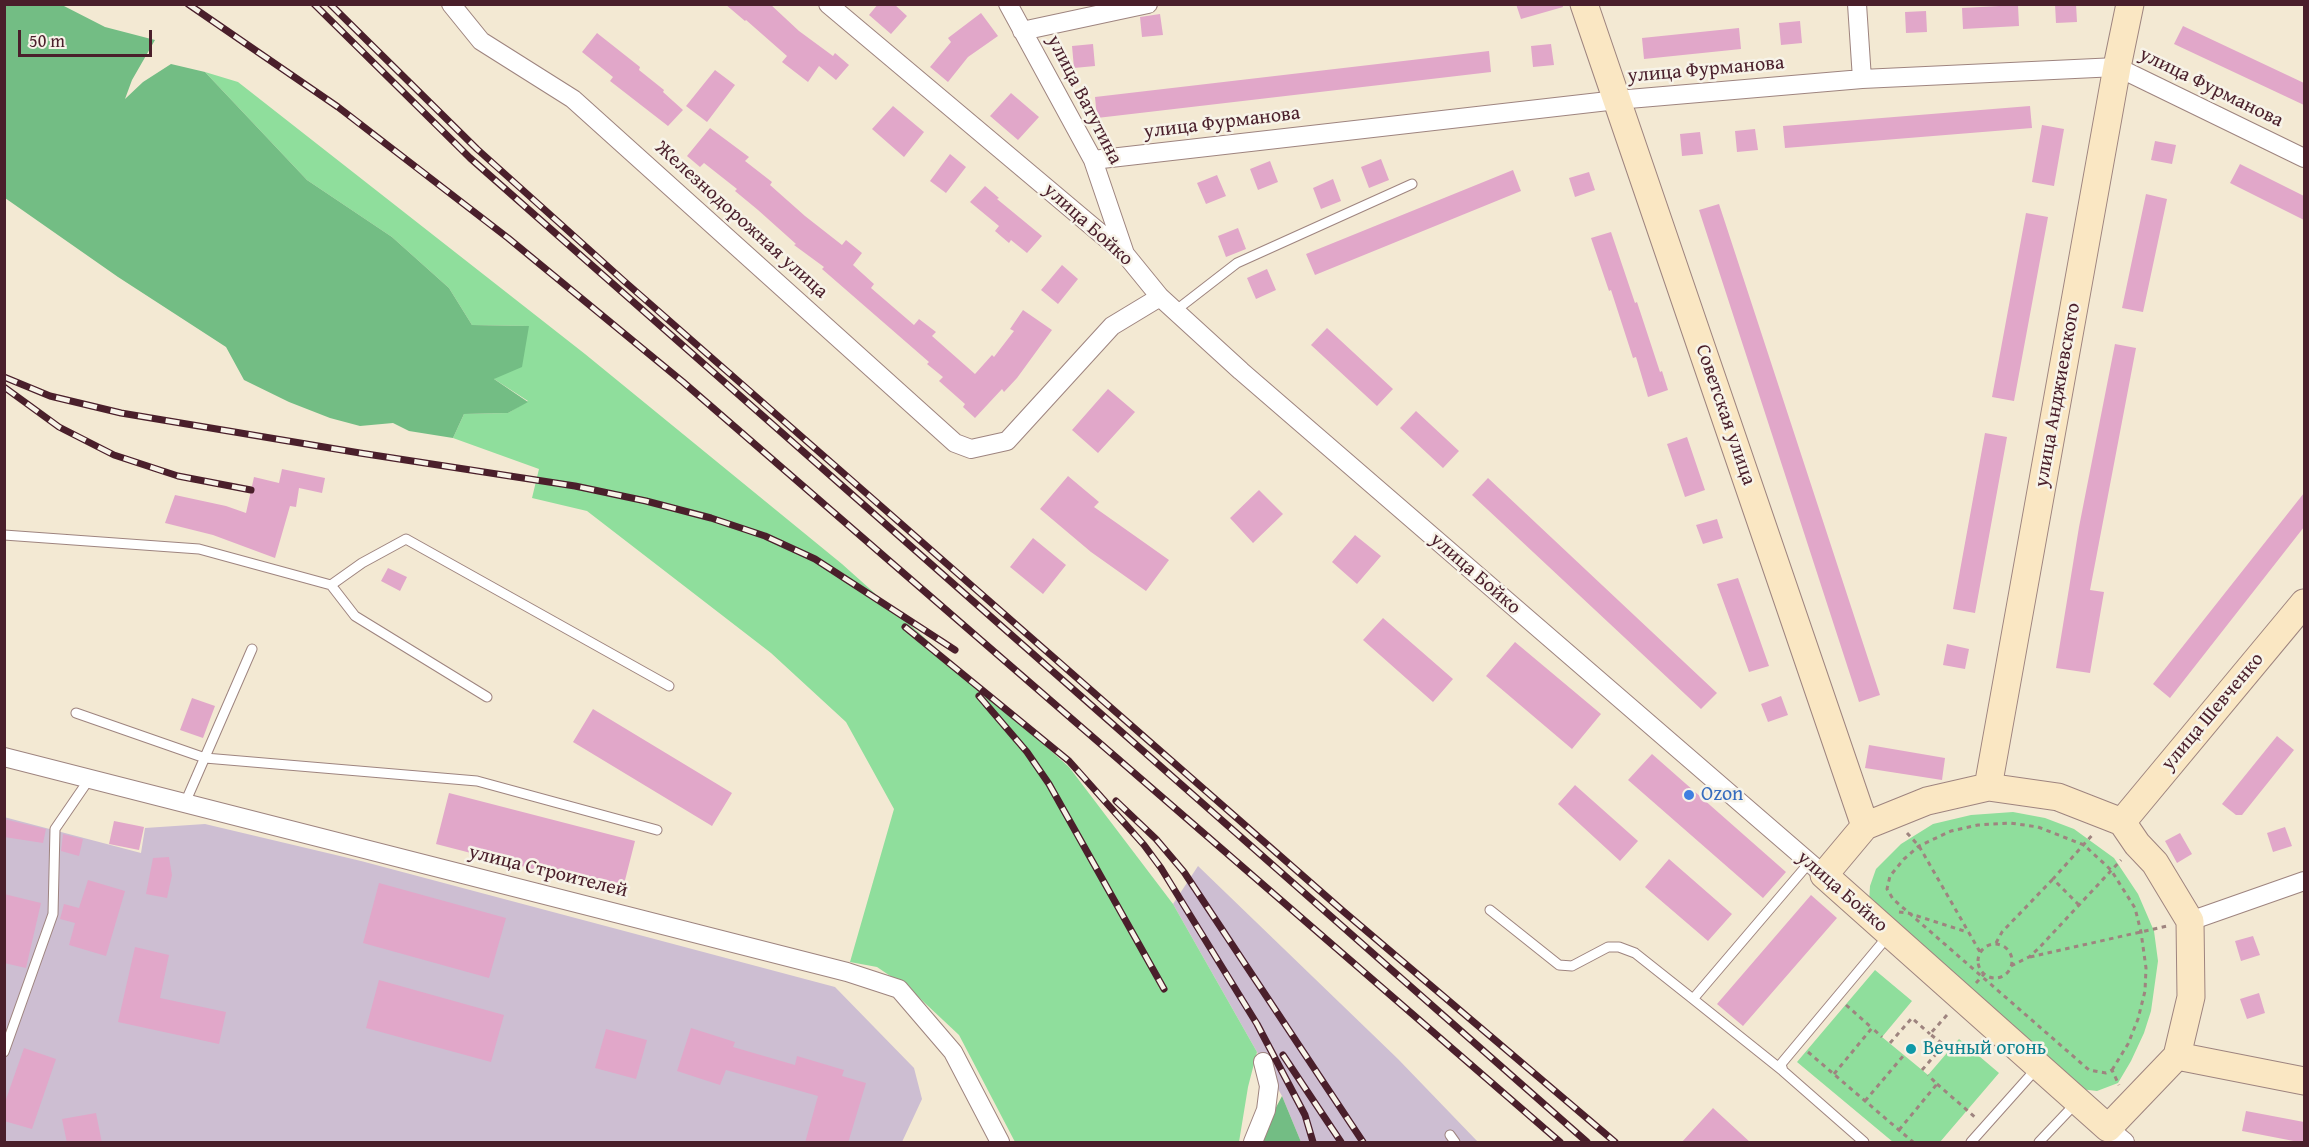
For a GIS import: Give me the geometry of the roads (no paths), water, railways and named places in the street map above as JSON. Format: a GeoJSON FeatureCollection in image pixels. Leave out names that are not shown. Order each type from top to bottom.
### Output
{"type":"FeatureCollection","features":[{"type":"Feature","properties":{"kind":"street","name":"Железнодорожная улица"},"geometry":{"type":"LineString","coordinates":[[451,4],[481,41],[573,99],[949,438],[971,449],[1007,441],[1112,326],[1160,297]]}},
{"type":"Feature","properties":{"kind":"street","name":"улица Бойко"},"geometry":{"type":"LineString","coordinates":[[828,4],[1125,254],[1160,297],[1241,371],[1816,869],[1893,923],[1962,999],[2116,1135]]}},
{"type":"Feature","properties":{"kind":"street","name":"улица Ватутина"},"geometry":{"type":"LineString","coordinates":[[1008,4],[1094,160],[1125,254]]}},
{"type":"Feature","properties":{"kind":"street"},"geometry":{"type":"LineString","coordinates":[[1022,31],[1148,4]]}},
{"type":"Feature","properties":{"kind":"street","name":"Советская улица"},"geometry":{"type":"LineString","coordinates":[[1584,4],[1865,826]]}},
{"type":"Feature","properties":{"kind":"street"},"geometry":{"type":"LineString","coordinates":[[1857,4],[1862,79]]}},
{"type":"Feature","properties":{"kind":"street","name":"улица Анджиевского"},"geometry":{"type":"LineString","coordinates":[[1988,787],[2130,4]]}},
{"type":"Feature","properties":{"kind":"street","name":"улица Фурманова"},"geometry":{"type":"LineString","coordinates":[[1094,160],[1617,99],[1862,79],[2117,67],[2304,158]]}},
{"type":"Feature","properties":{"kind":"street","name":"улица Шевченко"},"geometry":{"type":"LineString","coordinates":[[2115,820],[2304,603]]}},
{"type":"Feature","properties":{"kind":"street","name":"улица Строителей"},"geometry":{"type":"LineString","coordinates":[[4,757],[847,972],[899,989],[954,1052],[1000,1143]]}},
{"type":"Feature","properties":{"kind":"street"},"geometry":{"type":"LineString","coordinates":[[1816,869],[1865,826],[1927,801],[1988,787],[2058,798],[2115,820],[2155,863],[2190,921],[2191,997],[2177,1056],[2135,1100],[2116,1135]]}},
{"type":"Feature","properties":{"kind":"street"},"geometry":{"type":"LineString","coordinates":[[2190,921],[2304,880]]}},
{"type":"Feature","properties":{"kind":"street"},"geometry":{"type":"LineString","coordinates":[[2177,1056],[2304,1081]]}},
{"type":"Feature","properties":{"kind":"street"},"geometry":{"type":"LineString","coordinates":[[1253,1143],[1266,1110],[1269,1086],[1263,1062]]}},
{"type":"Feature","properties":{"kind":"lane"},"geometry":{"type":"LineString","coordinates":[[1175,311],[1237,263],[1412,184]]}},
{"type":"Feature","properties":{"kind":"lane"},"geometry":{"type":"LineString","coordinates":[[4,535],[199,549],[331,585],[354,616],[487,697]]}},
{"type":"Feature","properties":{"kind":"lane"},"geometry":{"type":"LineString","coordinates":[[331,585],[362,563],[406,539],[669,686]]}},
{"type":"Feature","properties":{"kind":"lane"},"geometry":{"type":"LineString","coordinates":[[186,803],[252,649]]}},
{"type":"Feature","properties":{"kind":"lane"},"geometry":{"type":"LineString","coordinates":[[76,713],[205,758],[477,781],[657,830]]}},
{"type":"Feature","properties":{"kind":"lane"},"geometry":{"type":"LineString","coordinates":[[4,1052],[53,914],[55,829],[90,778]]}},
{"type":"Feature","properties":{"kind":"lane"},"geometry":{"type":"LineString","coordinates":[[1693,999],[1816,869]]}},
{"type":"Feature","properties":{"kind":"lane"},"geometry":{"type":"LineString","coordinates":[[1490,910],[1559,965],[1572,966],[1608,947],[1619,947],[1635,953],[1783,1071],[1864,1143]]}},
{"type":"Feature","properties":{"kind":"lane"},"geometry":{"type":"LineString","coordinates":[[1783,1071],[1781,1064],[1893,923]]}},
{"type":"Feature","properties":{"kind":"lane"},"geometry":{"type":"LineString","coordinates":[[1971,1143],[2038,1066]]}},
{"type":"Feature","properties":{"kind":"lane"},"geometry":{"type":"LineString","coordinates":[[2039,1143],[2077,1101]]}},
{"type":"Feature","properties":{"kind":"railway"},"geometry":{"type":"LineString","coordinates":[[188,4],[338,107],[508,238],[683,382],[1560,1142]]}},
{"type":"Feature","properties":{"kind":"railway"},"geometry":{"type":"LineString","coordinates":[[314,4],[470,158],[1587,1142]]}},
{"type":"Feature","properties":{"kind":"railway"},"geometry":{"type":"LineString","coordinates":[[330,4],[477,149],[624,281],[1343,911],[1615,1142]]}},
{"type":"Feature","properties":{"kind":"railway"},"geometry":{"type":"LineString","coordinates":[[4,377],[50,396],[121,413],[575,486],[711,518],[765,536],[815,559],[955,650]]}},
{"type":"Feature","properties":{"kind":"railway"},"geometry":{"type":"LineString","coordinates":[[4,387],[59,427],[114,455],[178,476],[251,490]]}},
{"type":"Feature","properties":{"kind":"railway"},"geometry":{"type":"LineString","coordinates":[[905,627],[1069,761],[1144,845],[1161,868],[1257,1024],[1305,1115],[1313,1142]]}},
{"type":"Feature","properties":{"kind":"railway"},"geometry":{"type":"LineString","coordinates":[[979,696],[1027,752],[1049,784],[1164,989]]}},
{"type":"Feature","properties":{"kind":"railway"},"geometry":{"type":"LineString","coordinates":[[1116,801],[1156,839],[1184,872],[1363,1142]]}},
{"type":"Feature","properties":{"kind":"railway"},"geometry":{"type":"LineString","coordinates":[[1283,1055],[1341,1142]]}},
{"type":"Feature","properties":{"kind":"place","name":"Ozon"},"geometry":{"type":"Point","coordinates":[1689,795]}},
{"type":"Feature","properties":{"kind":"place","name":"Вечный огонь"},"geometry":{"type":"Point","coordinates":[1911,1049]}}]}
